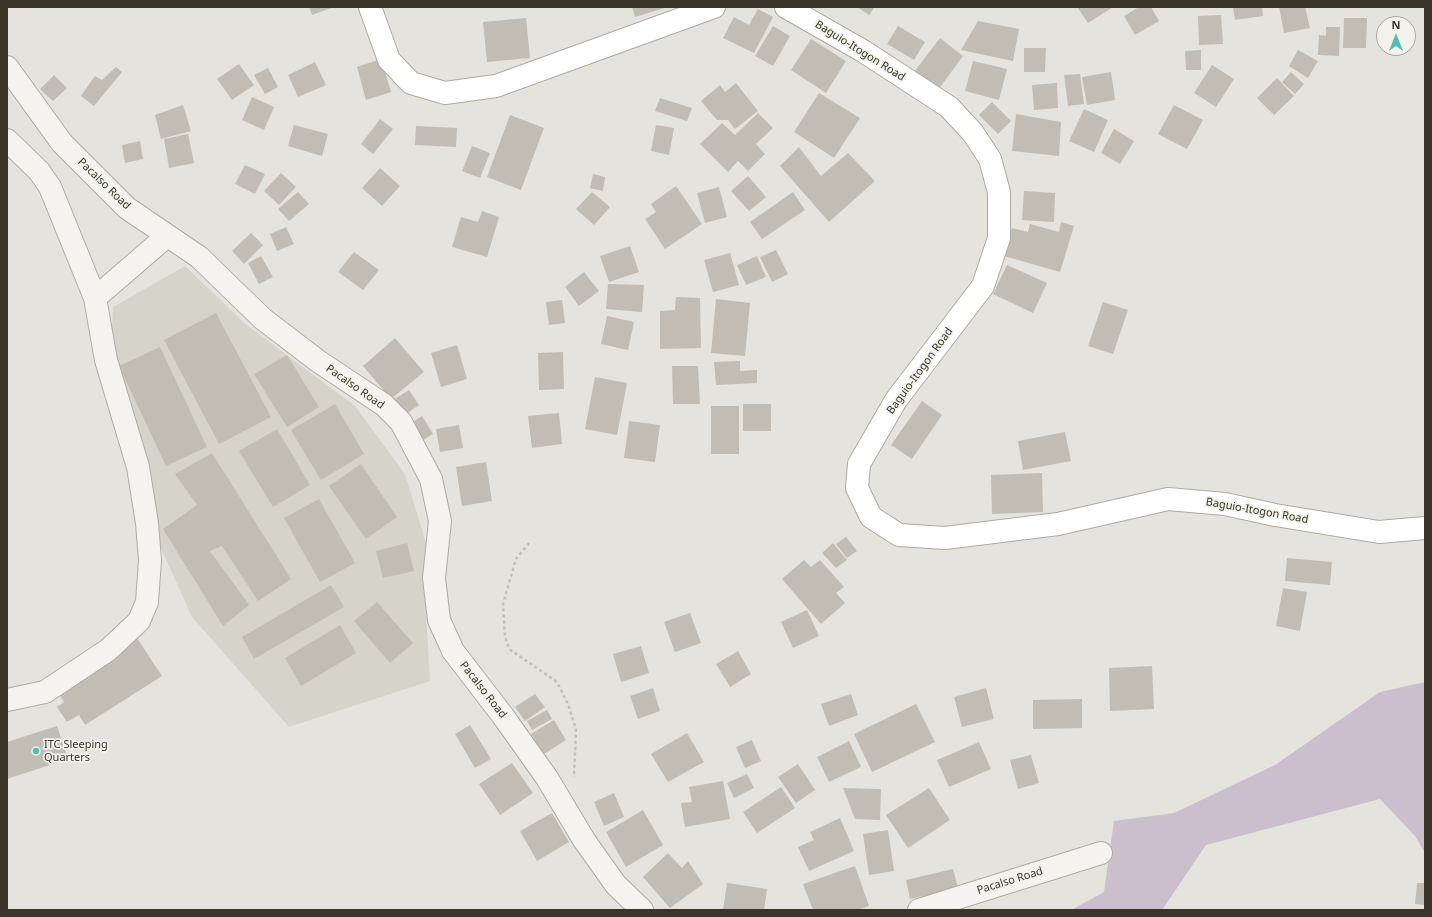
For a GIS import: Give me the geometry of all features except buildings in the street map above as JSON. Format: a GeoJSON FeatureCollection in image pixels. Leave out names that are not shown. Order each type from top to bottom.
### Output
{"type":"FeatureCollection","features":[{"type":"Feature","properties":{"kind":"main road"},"geometry":{"type":"LineString","coordinates":[[370,7],[389,60],[411,83],[445,93],[496,86],[714,7]]}},
{"type":"Feature","properties":{"kind":"main road","name":"Baguio-Itogon Road"},"geometry":{"type":"LineString","coordinates":[[786,7],[863,51],[949,107],[974,133],[990,159],[999,192],[999,238],[984,286],[896,400],[859,464],[857,488],[871,517],[899,535],[945,538],[1058,524],[1168,499],[1225,504],[1275,515],[1379,532],[1425,528]]}},
{"type":"Feature","properties":{"kind":"street","name":"Pacalso Road"},"geometry":{"type":"LineString","coordinates":[[7,67],[62,143],[127,208],[199,257],[263,319],[318,361],[384,405],[401,422],[431,479],[440,521],[434,578],[439,620],[453,651],[503,716],[547,778],[584,840],[616,885],[642,910]]}},
{"type":"Feature","properties":{"kind":"street"},"geometry":{"type":"LineString","coordinates":[[7,140],[39,171],[50,188],[95,298],[106,360],[138,467],[147,523],[150,560],[147,602],[139,621],[108,650],[44,692],[7,700]]}},
{"type":"Feature","properties":{"kind":"street"},"geometry":{"type":"LineString","coordinates":[[95,298],[167,236]]}},
{"type":"Feature","properties":{"kind":"street","name":"Pacalso Road"},"geometry":{"type":"LineString","coordinates":[[919,910],[1101,853]]}},
{"type":"Feature","properties":{"kind":"path"},"geometry":{"type":"LineString","coordinates":[[529,543],[516,559],[503,604],[505,636],[509,650],[557,682],[568,704],[576,729],[574,780]]}},
{"type":"Feature","properties":{"kind":"shaded area"},"geometry":{"type":"Polygon","coordinates":[[[185,266],[244,323],[355,406],[405,474],[426,543],[425,598],[430,681],[289,727],[192,617],[161,548],[151,474],[111,348],[113,307],[185,266]]]}},
{"type":"Feature","properties":{"kind":"shaded area"},"geometry":{"type":"Polygon","coordinates":[[[1425,682],[1425,853],[1415,836],[1380,799],[1206,845],[1162,910],[1071,910],[1104,892],[1114,821],[1174,813],[1275,765],[1380,692],[1425,682]]]}},
{"type":"Feature","properties":{"kind":"place","name":"ITC Sleeping Quarters"},"geometry":{"type":"Point","coordinates":[36,751]}}]}
